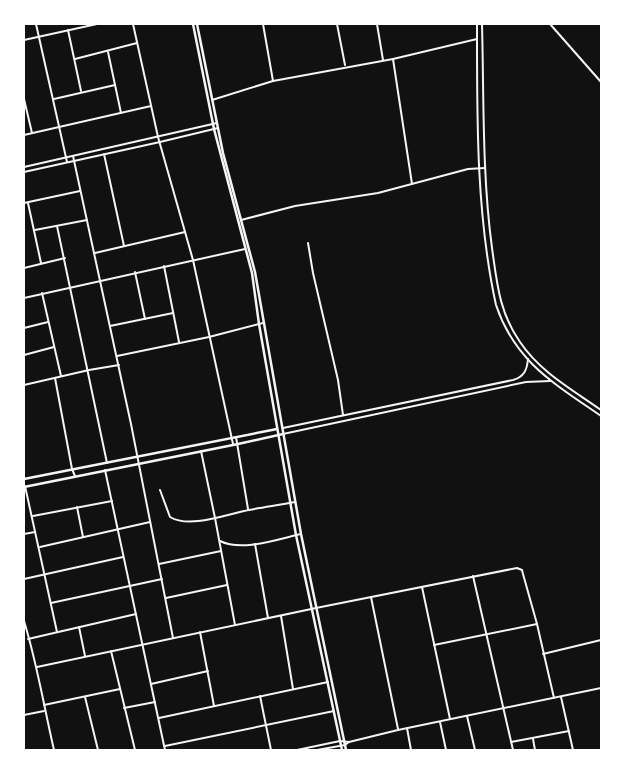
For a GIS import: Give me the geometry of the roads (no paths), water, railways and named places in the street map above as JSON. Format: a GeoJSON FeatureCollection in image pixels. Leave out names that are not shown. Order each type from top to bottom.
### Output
{"type":"FeatureCollection","features":[{"type":"Feature","properties":{"kind":"main road"},"geometry":{"type":"LineString","coordinates":[[193,24],[212,124],[252,273],[259,324],[296,535],[314,608],[342,741]]}},
{"type":"Feature","properties":{"kind":"main road"},"geometry":{"type":"LineString","coordinates":[[197,24],[218,128],[255,272],[314,608],[334,711],[344,750]]}},
{"type":"Feature","properties":{"kind":"main road"},"geometry":{"type":"LineString","coordinates":[[24,479],[282,428]]}},
{"type":"Feature","properties":{"kind":"main road"},"geometry":{"type":"LineString","coordinates":[[25,486],[202,452],[283,434]]}},
{"type":"Feature","properties":{"kind":"street"},"geometry":{"type":"LineString","coordinates":[[36,24],[67,162]]}},
{"type":"Feature","properties":{"kind":"street"},"geometry":{"type":"LineString","coordinates":[[24,40],[97,24]]}},
{"type":"Feature","properties":{"kind":"street"},"geometry":{"type":"LineString","coordinates":[[133,24],[158,137],[193,260],[233,445]]}},
{"type":"Feature","properties":{"kind":"street"},"geometry":{"type":"LineString","coordinates":[[263,24],[272,81]]}},
{"type":"Feature","properties":{"kind":"street"},"geometry":{"type":"LineString","coordinates":[[336,24],[346,66]]}},
{"type":"Feature","properties":{"kind":"street"},"geometry":{"type":"LineString","coordinates":[[377,24],[383,60]]}},
{"type":"Feature","properties":{"kind":"street"},"geometry":{"type":"LineString","coordinates":[[477,24],[480,168],[484,224],[496,305],[506,329],[535,368],[550,381],[601,416]]}},
{"type":"Feature","properties":{"kind":"street"},"geometry":{"type":"LineString","coordinates":[[482,24],[485,168],[489,224],[496,282],[504,314],[511,328],[531,356],[546,371],[601,410]]}},
{"type":"Feature","properties":{"kind":"street"},"geometry":{"type":"LineString","coordinates":[[550,24],[601,82]]}},
{"type":"Feature","properties":{"kind":"street"},"geometry":{"type":"LineString","coordinates":[[68,30],[82,92]]}},
{"type":"Feature","properties":{"kind":"street"},"geometry":{"type":"LineString","coordinates":[[212,100],[272,81],[346,66],[393,59],[477,39]]}},
{"type":"Feature","properties":{"kind":"street"},"geometry":{"type":"LineString","coordinates":[[75,59],[137,43]]}},
{"type":"Feature","properties":{"kind":"street"},"geometry":{"type":"LineString","coordinates":[[107,51],[121,113]]}},
{"type":"Feature","properties":{"kind":"street"},"geometry":{"type":"LineString","coordinates":[[393,59],[412,184]]}},
{"type":"Feature","properties":{"kind":"street"},"geometry":{"type":"LineString","coordinates":[[53,99],[115,85]]}},
{"type":"Feature","properties":{"kind":"street"},"geometry":{"type":"LineString","coordinates":[[24,99],[32,133]]}},
{"type":"Feature","properties":{"kind":"street"},"geometry":{"type":"LineString","coordinates":[[24,135],[151,106]]}},
{"type":"Feature","properties":{"kind":"street"},"geometry":{"type":"LineString","coordinates":[[24,167],[217,123]]}},
{"type":"Feature","properties":{"kind":"street"},"geometry":{"type":"LineString","coordinates":[[24,172],[218,128]]}},
{"type":"Feature","properties":{"kind":"street"},"geometry":{"type":"LineString","coordinates":[[104,154],[124,246]]}},
{"type":"Feature","properties":{"kind":"street"},"geometry":{"type":"LineString","coordinates":[[73,156],[119,365],[174,638]]}},
{"type":"Feature","properties":{"kind":"street"},"geometry":{"type":"LineString","coordinates":[[241,220],[296,206],[355,198],[468,169],[485,168]]}},
{"type":"Feature","properties":{"kind":"street"},"geometry":{"type":"LineString","coordinates":[[24,203],[80,191]]}},
{"type":"Feature","properties":{"kind":"street"},"geometry":{"type":"LineString","coordinates":[[28,202],[41,264]]}},
{"type":"Feature","properties":{"kind":"street"},"geometry":{"type":"LineString","coordinates":[[34,230],[87,220]]}},
{"type":"Feature","properties":{"kind":"street"},"geometry":{"type":"LineString","coordinates":[[484,224],[489,224]]}},
{"type":"Feature","properties":{"kind":"street"},"geometry":{"type":"LineString","coordinates":[[58,226],[107,463]]}},
{"type":"Feature","properties":{"kind":"street"},"geometry":{"type":"LineString","coordinates":[[95,253],[185,232]]}},
{"type":"Feature","properties":{"kind":"street"},"geometry":{"type":"LineString","coordinates":[[308,243],[338,380],[343,416]]}},
{"type":"Feature","properties":{"kind":"street"},"geometry":{"type":"LineString","coordinates":[[24,298],[245,249]]}},
{"type":"Feature","properties":{"kind":"street"},"geometry":{"type":"LineString","coordinates":[[24,268],[65,258]]}},
{"type":"Feature","properties":{"kind":"street"},"geometry":{"type":"LineString","coordinates":[[164,266],[179,342]]}},
{"type":"Feature","properties":{"kind":"street"},"geometry":{"type":"LineString","coordinates":[[135,272],[145,319]]}},
{"type":"Feature","properties":{"kind":"street"},"geometry":{"type":"LineString","coordinates":[[42,293],[61,376]]}},
{"type":"Feature","properties":{"kind":"street"},"geometry":{"type":"LineString","coordinates":[[110,326],[173,313]]}},
{"type":"Feature","properties":{"kind":"street"},"geometry":{"type":"LineString","coordinates":[[24,328],[49,322]]}},
{"type":"Feature","properties":{"kind":"street"},"geometry":{"type":"LineString","coordinates":[[117,356],[209,337],[263,323]]}},
{"type":"Feature","properties":{"kind":"street"},"geometry":{"type":"LineString","coordinates":[[24,355],[54,347]]}},
{"type":"Feature","properties":{"kind":"street"},"geometry":{"type":"LineString","coordinates":[[282,428],[513,380],[522,376],[528,359]]}},
{"type":"Feature","properties":{"kind":"street"},"geometry":{"type":"LineString","coordinates":[[24,385],[119,365]]}},
{"type":"Feature","properties":{"kind":"street"},"geometry":{"type":"LineString","coordinates":[[55,378],[72,469],[75,476]]}},
{"type":"Feature","properties":{"kind":"street"},"geometry":{"type":"LineString","coordinates":[[283,434],[535,381],[550,381]]}},
{"type":"Feature","properties":{"kind":"street"},"geometry":{"type":"LineString","coordinates":[[493,384],[496,389]]}},
{"type":"Feature","properties":{"kind":"street"},"geometry":{"type":"LineString","coordinates":[[236,437],[249,510]]}},
{"type":"Feature","properties":{"kind":"street"},"geometry":{"type":"LineString","coordinates":[[202,452],[235,625]]}},
{"type":"Feature","properties":{"kind":"street"},"geometry":{"type":"LineString","coordinates":[[105,470],[165,750]]}},
{"type":"Feature","properties":{"kind":"street"},"geometry":{"type":"LineString","coordinates":[[25,486],[57,632]]}},
{"type":"Feature","properties":{"kind":"street"},"geometry":{"type":"LineString","coordinates":[[160,490],[166,510],[172,519],[199,521],[295,502]]}},
{"type":"Feature","properties":{"kind":"street"},"geometry":{"type":"LineString","coordinates":[[32,516],[112,501]]}},
{"type":"Feature","properties":{"kind":"street"},"geometry":{"type":"LineString","coordinates":[[77,507],[83,537]]}},
{"type":"Feature","properties":{"kind":"street"},"geometry":{"type":"LineString","coordinates":[[39,547],[150,522]]}},
{"type":"Feature","properties":{"kind":"street"},"geometry":{"type":"LineString","coordinates":[[24,534],[36,532]]}},
{"type":"Feature","properties":{"kind":"street"},"geometry":{"type":"LineString","coordinates":[[219,541],[234,546],[254,544],[301,534]]}},
{"type":"Feature","properties":{"kind":"street"},"geometry":{"type":"LineString","coordinates":[[254,544],[268,618]]}},
{"type":"Feature","properties":{"kind":"street"},"geometry":{"type":"LineString","coordinates":[[158,564],[220,551]]}},
{"type":"Feature","properties":{"kind":"street"},"geometry":{"type":"LineString","coordinates":[[24,579],[45,576],[123,557]]}},
{"type":"Feature","properties":{"kind":"street"},"geometry":{"type":"LineString","coordinates":[[37,667],[314,608],[517,568],[522,570],[554,698]]}},
{"type":"Feature","properties":{"kind":"street"},"geometry":{"type":"LineString","coordinates":[[473,576],[502,709],[513,750]]}},
{"type":"Feature","properties":{"kind":"street"},"geometry":{"type":"LineString","coordinates":[[51,603],[162,580]]}},
{"type":"Feature","properties":{"kind":"street"},"geometry":{"type":"LineString","coordinates":[[165,598],[227,585]]}},
{"type":"Feature","properties":{"kind":"street"},"geometry":{"type":"LineString","coordinates":[[422,587],[450,720]]}},
{"type":"Feature","properties":{"kind":"street"},"geometry":{"type":"LineString","coordinates":[[370,597],[398,730]]}},
{"type":"Feature","properties":{"kind":"street"},"geometry":{"type":"LineString","coordinates":[[28,639],[136,614]]}},
{"type":"Feature","properties":{"kind":"street"},"geometry":{"type":"LineString","coordinates":[[281,616],[293,689]]}},
{"type":"Feature","properties":{"kind":"street"},"geometry":{"type":"LineString","coordinates":[[24,621],[25,632],[37,667],[44,711],[54,750]]}},
{"type":"Feature","properties":{"kind":"street"},"geometry":{"type":"LineString","coordinates":[[434,645],[537,624]]}},
{"type":"Feature","properties":{"kind":"street"},"geometry":{"type":"LineString","coordinates":[[79,627],[85,657]]}},
{"type":"Feature","properties":{"kind":"street"},"geometry":{"type":"LineString","coordinates":[[200,632],[214,706]]}},
{"type":"Feature","properties":{"kind":"street"},"geometry":{"type":"LineString","coordinates":[[544,654],[601,640]]}},
{"type":"Feature","properties":{"kind":"street"},"geometry":{"type":"LineString","coordinates":[[111,651],[135,750]]}},
{"type":"Feature","properties":{"kind":"street"},"geometry":{"type":"LineString","coordinates":[[151,684],[208,671]]}},
{"type":"Feature","properties":{"kind":"street"},"geometry":{"type":"LineString","coordinates":[[158,718],[328,682]]}},
{"type":"Feature","properties":{"kind":"street"},"geometry":{"type":"LineString","coordinates":[[317,750],[407,728],[601,688],[601,692]]}},
{"type":"Feature","properties":{"kind":"street"},"geometry":{"type":"LineString","coordinates":[[43,705],[120,690]]}},
{"type":"Feature","properties":{"kind":"street"},"geometry":{"type":"LineString","coordinates":[[260,696],[270,750]]}},
{"type":"Feature","properties":{"kind":"street"},"geometry":{"type":"LineString","coordinates":[[85,697],[98,750]]}},
{"type":"Feature","properties":{"kind":"street"},"geometry":{"type":"LineString","coordinates":[[561,697],[573,750]]}},
{"type":"Feature","properties":{"kind":"street"},"geometry":{"type":"LineString","coordinates":[[124,708],[155,702]]}},
{"type":"Feature","properties":{"kind":"street"},"geometry":{"type":"LineString","coordinates":[[24,715],[44,711]]}},
{"type":"Feature","properties":{"kind":"street"},"geometry":{"type":"LineString","coordinates":[[164,746],[334,711]]}},
{"type":"Feature","properties":{"kind":"street"},"geometry":{"type":"LineString","coordinates":[[468,716],[475,750]]}},
{"type":"Feature","properties":{"kind":"street"},"geometry":{"type":"LineString","coordinates":[[440,722],[446,750]]}},
{"type":"Feature","properties":{"kind":"street"},"geometry":{"type":"LineString","coordinates":[[407,728],[411,750]]}},
{"type":"Feature","properties":{"kind":"street"},"geometry":{"type":"LineString","coordinates":[[511,742],[569,731]]}},
{"type":"Feature","properties":{"kind":"street"},"geometry":{"type":"LineString","coordinates":[[533,739],[535,750]]}},
{"type":"Feature","properties":{"kind":"street"},"geometry":{"type":"LineString","coordinates":[[297,750],[342,741],[349,742]]}}]}
